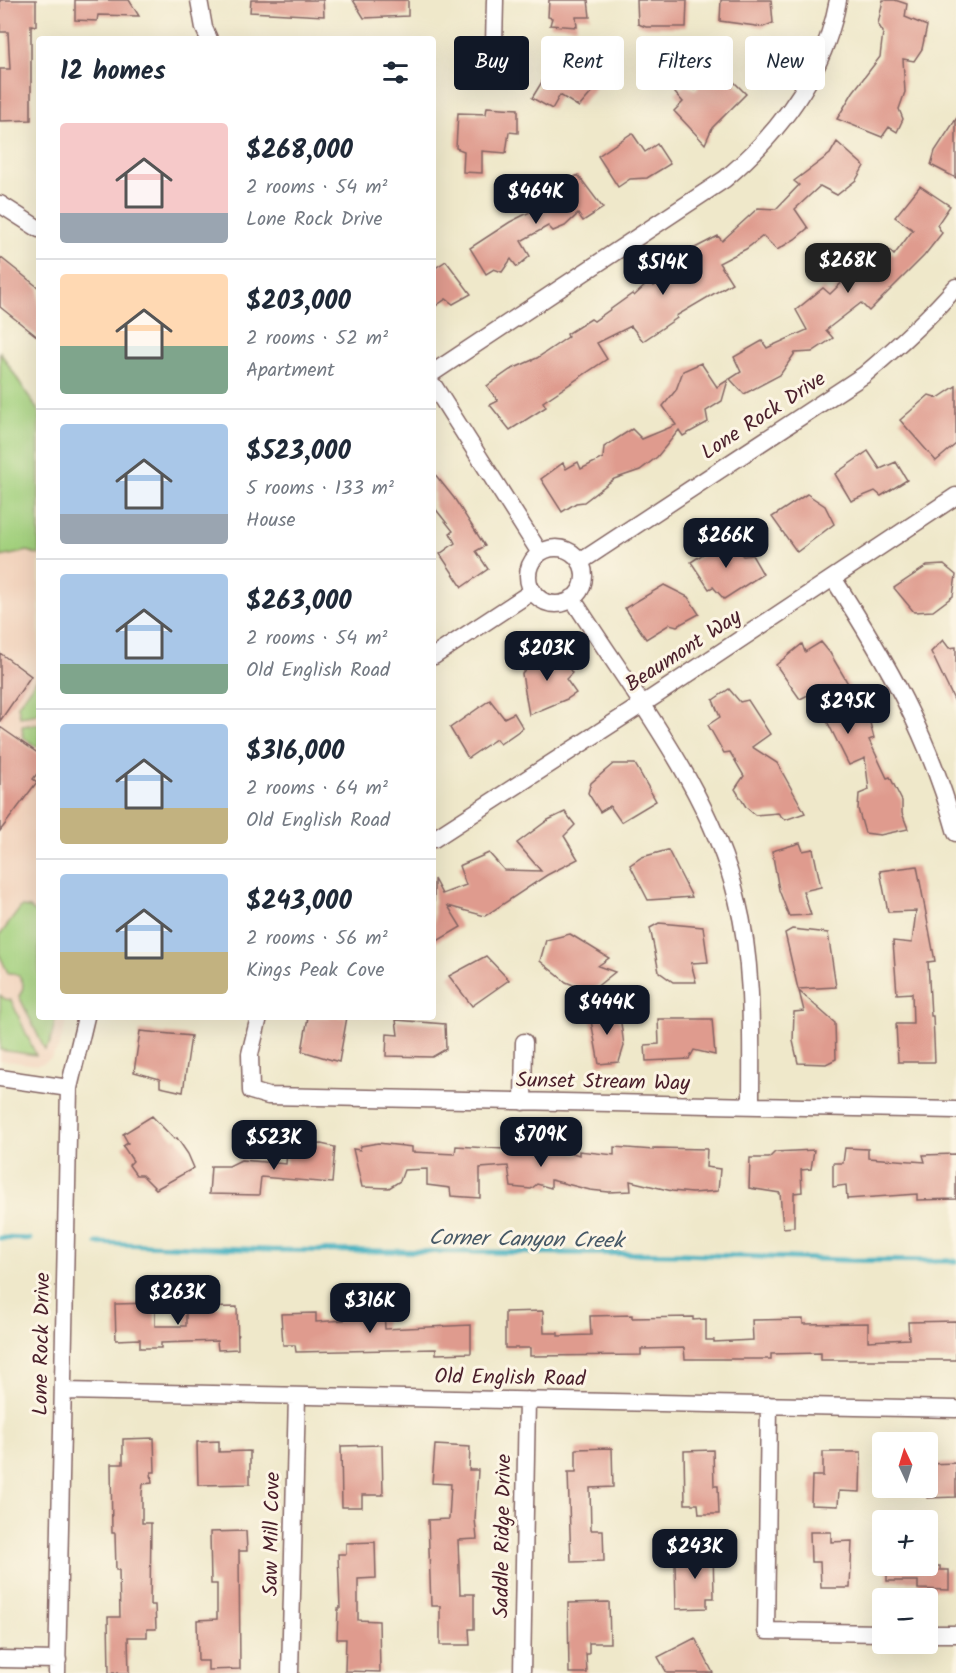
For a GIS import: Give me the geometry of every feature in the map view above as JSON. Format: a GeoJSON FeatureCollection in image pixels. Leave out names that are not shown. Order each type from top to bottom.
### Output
{"type":"FeatureCollection","features":[{"type":"Feature","properties":{"kind":"street"},"geometry":{"type":"LineString","coordinates":[[199,0],[208,36]]}},
{"type":"Feature","properties":{"kind":"street"},"geometry":{"type":"LineString","coordinates":[[494,36],[495,0]]}},
{"type":"Feature","properties":{"kind":"street"},"geometry":{"type":"LineString","coordinates":[[436,371],[725,179],[750,158],[791,111],[806,85],[830,32],[838,0]]}},
{"type":"Feature","properties":{"kind":"street"},"geometry":{"type":"LineString","coordinates":[[0,204],[36,228]]}},
{"type":"Feature","properties":{"kind":"street","name":"Lone Rock Drive"},"geometry":{"type":"LineString","coordinates":[[580,562],[864,375],[902,343],[956,287]]}},
{"type":"Feature","properties":{"kind":"street"},"geometry":{"type":"LineString","coordinates":[[436,389],[540,553]]}},
{"type":"Feature","properties":{"kind":"street","name":"Beaumont Way"},"geometry":{"type":"LineString","coordinates":[[436,838],[956,496]]}},
{"type":"Feature","properties":{"kind":"street"},"geometry":{"type":"LineString","coordinates":[[554,548],[562,549],[569,551],[580,562],[584,576],[583,583],[576,596],[563,603],[549,603],[542,600],[529,584],[528,570],[540,553],[554,548]]}},
{"type":"Feature","properties":{"kind":"street"},"geometry":{"type":"LineString","coordinates":[[833,578],[884,658],[904,695],[937,771],[956,832]]}},
{"type":"Feature","properties":{"kind":"street"},"geometry":{"type":"LineString","coordinates":[[436,655],[533,591]]}},
{"type":"Feature","properties":{"kind":"street"},"geometry":{"type":"LineString","coordinates":[[572,598],[676,758],[704,809],[728,868],[737,898],[745,940],[751,995],[751,1106]]}},
{"type":"Feature","properties":{"kind":"street","name":"Lone Rock Drive"},"geometry":{"type":"LineString","coordinates":[[58,1667],[69,1088],[85,1020]]}},
{"type":"Feature","properties":{"kind":"street","name":"Sunset Stream Way"},"geometry":{"type":"LineString","coordinates":[[258,1020],[250,1054],[251,1091],[268,1096],[956,1110]]}},
{"type":"Feature","properties":{"kind":"street"},"geometry":{"type":"LineString","coordinates":[[523,1102],[524,1042]]}},
{"type":"Feature","properties":{"kind":"street"},"geometry":{"type":"LineString","coordinates":[[0,1078],[69,1088]]}},
{"type":"Feature","properties":{"kind":"street","name":"Old English Road"},"geometry":{"type":"LineString","coordinates":[[63,1391],[956,1408]]}},
{"type":"Feature","properties":{"kind":"street","name":"Saw Mill Cove"},"geometry":{"type":"LineString","coordinates":[[290,1673],[297,1396]]}},
{"type":"Feature","properties":{"kind":"street","name":"Saddle Ridge Drive"},"geometry":{"type":"LineString","coordinates":[[522,1673],[527,1400]]}},
{"type":"Feature","properties":{"kind":"street"},"geometry":{"type":"LineString","coordinates":[[769,1405],[766,1631],[872,1633]]}},
{"type":"Feature","properties":{"kind":"street"},"geometry":{"type":"LineString","coordinates":[[938,1634],[956,1634]]}},
{"type":"Feature","properties":{"kind":"street"},"geometry":{"type":"LineString","coordinates":[[0,1659],[58,1667]]}},
{"type":"Feature","properties":{"kind":"shaded area"},"geometry":{"type":"Polygon","coordinates":[[[0,352],[36,407],[36,1020],[67,1020],[58,1049],[44,1063],[36,1065],[0,1060],[0,352]]]}},
{"type":"Feature","properties":{"kind":"green space"},"geometry":{"type":"Polygon","coordinates":[[[0,352],[36,407],[36,554],[28,551],[0,557],[0,352]]]}},
{"type":"Feature","properties":{"kind":"green space"},"geometry":{"type":"Polygon","coordinates":[[[36,680],[36,714],[20,717],[18,705],[36,680]]]}},
{"type":"Feature","properties":{"kind":"green space"},"geometry":{"type":"Polygon","coordinates":[[[36,724],[36,746],[23,737],[22,726],[36,724]]]}},
{"type":"Feature","properties":{"kind":"green space"},"geometry":{"type":"Polygon","coordinates":[[[21,907],[30,908],[36,913],[36,1020],[55,1020],[50,1043],[45,1050],[19,996],[23,988],[22,980],[13,973],[8,973],[0,956],[0,935],[21,907]]]}},
{"type":"Feature","properties":{"kind":"green space"},"geometry":{"type":"Polygon","coordinates":[[[0,995],[11,1000],[36,1055],[0,1050],[0,995]]]}},
{"type":"Feature","properties":{"kind":"building"},"geometry":{"type":"Polygon","coordinates":[[[0,0],[36,0],[36,26],[31,25],[31,120],[0,121],[0,69],[10,69],[8,32],[0,32],[0,0]]]}},
{"type":"Feature","properties":{"kind":"building"},"geometry":{"type":"Polygon","coordinates":[[[75,0],[129,0],[139,16],[98,15],[97,21],[75,20],[75,0]]]}},
{"type":"Feature","properties":{"kind":"building"},"geometry":{"type":"Polygon","coordinates":[[[251,0],[323,0],[324,16],[250,12],[251,0]]]}},
{"type":"Feature","properties":{"kind":"building"},"geometry":{"type":"Polygon","coordinates":[[[353,0],[408,0],[408,16],[364,18],[353,0]]]}},
{"type":"Feature","properties":{"kind":"building"},"geometry":{"type":"Polygon","coordinates":[[[549,0],[588,0],[590,17],[576,17],[577,27],[550,25],[552,18],[548,17],[549,0]]]}},
{"type":"Feature","properties":{"kind":"building"},"geometry":{"type":"Polygon","coordinates":[[[637,0],[687,0],[686,27],[646,27],[638,24],[637,0]]]}},
{"type":"Feature","properties":{"kind":"building"},"geometry":{"type":"Polygon","coordinates":[[[721,0],[771,0],[773,23],[763,27],[720,21],[721,0]]]}},
{"type":"Feature","properties":{"kind":"building"},"geometry":{"type":"Polygon","coordinates":[[[883,0],[895,0],[907,4],[905,17],[927,26],[922,49],[914,61],[903,59],[905,92],[899,109],[903,119],[897,132],[889,127],[882,137],[837,119],[853,92],[880,57],[883,32],[878,24],[883,0]]]}},
{"type":"Feature","properties":{"kind":"building"},"geometry":{"type":"Polygon","coordinates":[[[733,81],[746,94],[712,128],[705,144],[674,111],[683,102],[675,93],[679,90],[733,90],[733,81]]]}},
{"type":"Feature","properties":{"kind":"building"},"geometry":{"type":"Polygon","coordinates":[[[541,83],[541,90],[594,90],[579,107],[560,95],[552,109],[532,98],[541,83]]]}},
{"type":"Feature","properties":{"kind":"building"},"geometry":{"type":"Polygon","coordinates":[[[487,107],[518,109],[518,133],[509,132],[506,153],[482,151],[482,173],[463,172],[464,151],[456,148],[458,113],[486,114],[487,107]]]}},
{"type":"Feature","properties":{"kind":"building"},"geometry":{"type":"Polygon","coordinates":[[[956,119],[956,178],[931,165],[935,151],[956,119]]]}},
{"type":"Feature","properties":{"kind":"building"},"geometry":{"type":"Polygon","coordinates":[[[632,133],[645,152],[657,144],[670,164],[647,178],[630,179],[618,187],[598,156],[632,133]]]}},
{"type":"Feature","properties":{"kind":"building"},"geometry":{"type":"Polygon","coordinates":[[[837,142],[864,166],[856,180],[837,195],[820,186],[795,209],[808,228],[777,250],[763,236],[746,249],[719,263],[732,283],[676,316],[677,318],[643,341],[631,326],[597,343],[607,359],[543,402],[546,407],[510,430],[490,405],[498,401],[487,386],[510,370],[537,358],[568,337],[567,334],[591,319],[594,321],[632,294],[634,296],[649,282],[654,286],[696,260],[693,249],[718,236],[722,241],[758,208],[776,209],[799,185],[794,181],[830,154],[837,142]]]}},
{"type":"Feature","properties":{"kind":"building"},"geometry":{"type":"Polygon","coordinates":[[[578,175],[603,208],[583,221],[578,214],[565,226],[553,231],[548,226],[521,241],[530,256],[517,267],[511,259],[502,272],[494,269],[486,274],[470,248],[510,222],[536,209],[533,204],[578,175]]]}},
{"type":"Feature","properties":{"kind":"building"},"geometry":{"type":"Polygon","coordinates":[[[920,186],[950,206],[937,225],[942,233],[924,256],[869,311],[861,303],[826,330],[833,338],[812,352],[795,353],[780,375],[744,394],[730,379],[741,372],[734,357],[762,341],[767,348],[807,330],[796,310],[823,288],[830,294],[877,248],[883,254],[888,249],[894,255],[913,230],[895,217],[920,186]]]}},
{"type":"Feature","properties":{"kind":"building"},"geometry":{"type":"Polygon","coordinates":[[[0,257],[36,286],[36,336],[0,307],[0,257]]]}},
{"type":"Feature","properties":{"kind":"building"},"geometry":{"type":"Polygon","coordinates":[[[446,261],[471,294],[453,304],[446,299],[436,306],[436,268],[446,261]]]}},
{"type":"Feature","properties":{"kind":"building"},"geometry":{"type":"Polygon","coordinates":[[[701,363],[717,387],[728,380],[722,401],[706,411],[708,422],[683,436],[679,430],[657,457],[640,470],[614,479],[584,502],[576,503],[562,512],[541,479],[563,463],[566,469],[578,462],[581,469],[603,458],[604,447],[632,429],[642,439],[676,425],[663,406],[676,390],[683,371],[701,363]]]}},
{"type":"Feature","properties":{"kind":"building"},"geometry":{"type":"Polygon","coordinates":[[[956,386],[956,444],[936,461],[900,420],[929,395],[938,398],[956,386]]]}},
{"type":"Feature","properties":{"kind":"building"},"geometry":{"type":"Polygon","coordinates":[[[868,451],[880,469],[896,462],[907,480],[881,496],[875,491],[851,501],[835,474],[868,451]]]}},
{"type":"Feature","properties":{"kind":"building"},"geometry":{"type":"Polygon","coordinates":[[[436,476],[454,498],[485,546],[476,551],[488,569],[462,587],[440,554],[455,543],[450,533],[453,531],[436,510],[436,476]]]}},
{"type":"Feature","properties":{"kind":"building"},"geometry":{"type":"Polygon","coordinates":[[[807,494],[825,506],[834,524],[797,552],[772,517],[807,494]]]}},
{"type":"Feature","properties":{"kind":"building"},"geometry":{"type":"Polygon","coordinates":[[[726,539],[743,556],[752,555],[763,574],[724,599],[713,587],[709,589],[691,562],[726,539]]]}},
{"type":"Feature","properties":{"kind":"building"},"geometry":{"type":"Polygon","coordinates":[[[944,565],[956,575],[953,596],[933,611],[914,612],[894,588],[927,566],[944,565]]]}},
{"type":"Feature","properties":{"kind":"building"},"geometry":{"type":"Polygon","coordinates":[[[664,585],[688,597],[699,614],[677,626],[670,624],[646,639],[625,608],[664,585]]]}},
{"type":"Feature","properties":{"kind":"building"},"geometry":{"type":"Polygon","coordinates":[[[943,640],[949,648],[956,647],[956,704],[931,652],[943,640]]]}},
{"type":"Feature","properties":{"kind":"building"},"geometry":{"type":"Polygon","coordinates":[[[821,642],[830,653],[869,719],[874,738],[869,740],[887,778],[890,777],[902,801],[902,813],[908,829],[880,835],[865,833],[858,809],[859,794],[869,790],[865,758],[849,765],[827,721],[840,717],[837,693],[820,689],[800,699],[776,665],[802,644],[805,652],[821,642]]]}},
{"type":"Feature","properties":{"kind":"building"},"geometry":{"type":"Polygon","coordinates":[[[557,649],[572,673],[566,679],[576,693],[529,715],[522,674],[534,661],[557,649]]]}},
{"type":"Feature","properties":{"kind":"building"},"geometry":{"type":"Polygon","coordinates":[[[0,653],[31,676],[0,721],[0,653]]]}},
{"type":"Feature","properties":{"kind":"building"},"geometry":{"type":"Polygon","coordinates":[[[729,689],[740,702],[748,700],[770,734],[752,747],[777,763],[805,813],[785,820],[778,813],[755,815],[746,807],[735,789],[744,776],[730,752],[724,753],[708,725],[720,717],[713,700],[729,689]]]}},
{"type":"Feature","properties":{"kind":"building"},"geometry":{"type":"Polygon","coordinates":[[[490,700],[504,718],[514,713],[523,728],[500,744],[496,739],[468,758],[450,728],[490,700]]]}},
{"type":"Feature","properties":{"kind":"building"},"geometry":{"type":"Polygon","coordinates":[[[0,727],[36,752],[36,775],[33,779],[36,783],[0,831],[0,727]]]}},
{"type":"Feature","properties":{"kind":"building"},"geometry":{"type":"Polygon","coordinates":[[[613,764],[635,764],[656,801],[621,822],[610,806],[600,812],[588,793],[591,783],[613,764]]]}},
{"type":"Feature","properties":{"kind":"building"},"geometry":{"type":"Polygon","coordinates":[[[565,812],[575,825],[564,836],[578,859],[547,875],[485,916],[448,906],[461,927],[436,942],[436,883],[442,894],[466,885],[459,866],[489,853],[504,870],[541,871],[517,843],[548,820],[565,812]]]}},
{"type":"Feature","properties":{"kind":"building"},"geometry":{"type":"Polygon","coordinates":[[[800,843],[803,851],[813,849],[821,887],[803,891],[811,915],[789,916],[779,890],[772,851],[800,843]]]}},
{"type":"Feature","properties":{"kind":"building"},"geometry":{"type":"Polygon","coordinates":[[[668,850],[692,897],[648,900],[630,865],[642,857],[668,850]]]}},
{"type":"Feature","properties":{"kind":"building"},"geometry":{"type":"Polygon","coordinates":[[[917,866],[935,961],[928,962],[935,1062],[898,1062],[896,1024],[913,1024],[912,993],[897,994],[893,941],[912,943],[916,911],[888,912],[880,871],[917,866]]]}},
{"type":"Feature","properties":{"kind":"building"},"geometry":{"type":"Polygon","coordinates":[[[659,923],[703,927],[708,962],[691,963],[696,982],[673,982],[659,972],[650,928],[659,923]]]}},
{"type":"Feature","properties":{"kind":"building"},"geometry":{"type":"Polygon","coordinates":[[[792,929],[828,933],[836,987],[798,989],[785,933],[792,929]]]}},
{"type":"Feature","properties":{"kind":"building"},"geometry":{"type":"Polygon","coordinates":[[[570,934],[609,958],[598,966],[615,972],[590,992],[566,982],[540,961],[546,940],[570,934]]]}},
{"type":"Feature","properties":{"kind":"building"},"geometry":{"type":"Polygon","coordinates":[[[486,956],[509,980],[472,1006],[449,976],[486,956]]]}},
{"type":"Feature","properties":{"kind":"building"},"geometry":{"type":"Polygon","coordinates":[[[799,991],[835,1023],[836,1059],[826,1064],[798,1063],[793,1041],[794,1012],[804,1011],[799,991]]]}},
{"type":"Feature","properties":{"kind":"building"},"geometry":{"type":"Polygon","coordinates":[[[589,1010],[610,1010],[621,1023],[624,1046],[619,1062],[599,1064],[589,1010]]]}},
{"type":"Feature","properties":{"kind":"building"},"geometry":{"type":"Polygon","coordinates":[[[658,1019],[712,1019],[715,1055],[694,1050],[689,1059],[646,1061],[645,1045],[659,1044],[658,1019]]]}},
{"type":"Feature","properties":{"kind":"building"},"geometry":{"type":"Polygon","coordinates":[[[307,1020],[346,1020],[339,1062],[302,1051],[307,1020]]]}},
{"type":"Feature","properties":{"kind":"building"},"geometry":{"type":"Polygon","coordinates":[[[396,1020],[445,1024],[446,1049],[432,1057],[386,1056],[387,1034],[398,1035],[396,1020]]]}},
{"type":"Feature","properties":{"kind":"building"},"geometry":{"type":"Polygon","coordinates":[[[140,1031],[191,1036],[183,1092],[160,1087],[160,1079],[134,1072],[140,1031]]]}},
{"type":"Feature","properties":{"kind":"building"},"geometry":{"type":"Polygon","coordinates":[[[152,1116],[174,1139],[177,1138],[194,1168],[156,1189],[142,1175],[136,1175],[129,1165],[133,1161],[123,1146],[128,1143],[123,1134],[152,1116]]]}},
{"type":"Feature","properties":{"kind":"building"},"geometry":{"type":"Polygon","coordinates":[[[378,1143],[412,1147],[412,1152],[455,1154],[456,1146],[504,1149],[523,1144],[554,1147],[579,1155],[579,1151],[614,1155],[614,1147],[653,1150],[653,1148],[707,1149],[706,1167],[720,1169],[718,1191],[692,1193],[672,1191],[630,1181],[631,1191],[590,1190],[551,1180],[551,1188],[537,1184],[531,1189],[511,1187],[508,1166],[480,1168],[480,1198],[451,1196],[450,1188],[427,1185],[427,1169],[404,1170],[400,1181],[389,1188],[362,1187],[353,1149],[360,1150],[361,1146],[378,1143]]]}},
{"type":"Feature","properties":{"kind":"building"},"geometry":{"type":"Polygon","coordinates":[[[321,1144],[335,1147],[332,1183],[261,1177],[259,1195],[209,1194],[211,1166],[229,1166],[241,1160],[286,1164],[287,1151],[296,1150],[300,1146],[321,1144]]]}},
{"type":"Feature","properties":{"kind":"building"},"geometry":{"type":"Polygon","coordinates":[[[845,1148],[868,1149],[868,1158],[925,1162],[923,1155],[956,1154],[956,1199],[917,1200],[917,1194],[847,1199],[846,1185],[833,1187],[833,1163],[843,1163],[845,1148]]]}},
{"type":"Feature","properties":{"kind":"building"},"geometry":{"type":"Polygon","coordinates":[[[814,1150],[811,1169],[801,1170],[802,1192],[794,1193],[794,1227],[783,1228],[780,1193],[749,1188],[750,1158],[769,1158],[775,1152],[814,1150]]]}},
{"type":"Feature","properties":{"kind":"building"},"geometry":{"type":"Polygon","coordinates":[[[155,1303],[155,1326],[186,1326],[186,1308],[237,1307],[238,1349],[218,1350],[217,1341],[161,1343],[161,1348],[140,1348],[140,1339],[116,1340],[115,1304],[155,1303]]]}},
{"type":"Feature","properties":{"kind":"building"},"geometry":{"type":"Polygon","coordinates":[[[384,1309],[385,1329],[471,1325],[471,1353],[436,1354],[436,1349],[296,1352],[295,1345],[283,1345],[281,1314],[316,1313],[316,1322],[344,1320],[344,1310],[384,1309]]]}},
{"type":"Feature","properties":{"kind":"building"},"geometry":{"type":"Polygon","coordinates":[[[543,1311],[544,1333],[558,1333],[558,1336],[591,1335],[590,1316],[693,1317],[693,1320],[706,1319],[706,1340],[714,1340],[714,1342],[753,1340],[752,1320],[803,1319],[803,1324],[868,1323],[868,1341],[909,1339],[908,1322],[956,1321],[956,1360],[821,1360],[821,1353],[771,1354],[771,1359],[685,1359],[684,1348],[641,1349],[641,1355],[530,1356],[530,1348],[505,1348],[505,1312],[543,1311]]]}},
{"type":"Feature","properties":{"kind":"building"},"geometry":{"type":"Polygon","coordinates":[[[154,1438],[155,1472],[151,1472],[152,1483],[143,1484],[142,1523],[151,1523],[150,1605],[155,1605],[156,1629],[147,1629],[147,1637],[128,1637],[129,1673],[109,1673],[108,1617],[120,1617],[119,1570],[116,1570],[115,1533],[112,1533],[111,1464],[123,1464],[123,1439],[154,1438]]]}},
{"type":"Feature","properties":{"kind":"building"},"geometry":{"type":"Polygon","coordinates":[[[219,1441],[219,1452],[250,1451],[250,1484],[198,1485],[197,1442],[219,1441]]]}},
{"type":"Feature","properties":{"kind":"building"},"geometry":{"type":"Polygon","coordinates":[[[382,1445],[383,1495],[362,1495],[362,1507],[342,1507],[341,1446],[382,1445]]]}},
{"type":"Feature","properties":{"kind":"building"},"geometry":{"type":"Polygon","coordinates":[[[435,1445],[470,1447],[469,1470],[478,1470],[475,1519],[477,1539],[458,1540],[460,1594],[474,1594],[474,1629],[469,1629],[470,1645],[440,1645],[440,1606],[431,1606],[428,1520],[449,1519],[451,1484],[432,1483],[435,1445]]]}},
{"type":"Feature","properties":{"kind":"building"},"geometry":{"type":"Polygon","coordinates":[[[612,1448],[613,1487],[590,1488],[591,1530],[603,1530],[604,1561],[571,1562],[568,1472],[576,1472],[576,1449],[612,1448]]]}},
{"type":"Feature","properties":{"kind":"building"},"geometry":{"type":"Polygon","coordinates":[[[713,1450],[714,1486],[718,1486],[719,1514],[699,1514],[698,1504],[685,1504],[684,1451],[713,1450]]]}},
{"type":"Feature","properties":{"kind":"building"},"geometry":{"type":"Polygon","coordinates":[[[823,1452],[861,1452],[860,1492],[839,1491],[838,1506],[811,1505],[812,1476],[823,1476],[823,1452]]]}},
{"type":"Feature","properties":{"kind":"building"},"geometry":{"type":"Polygon","coordinates":[[[956,1463],[956,1497],[938,1498],[938,1464],[956,1463]]]}},
{"type":"Feature","properties":{"kind":"building"},"geometry":{"type":"Polygon","coordinates":[[[246,1531],[247,1551],[239,1551],[240,1669],[208,1670],[208,1661],[198,1661],[197,1620],[217,1619],[217,1584],[211,1584],[210,1532],[246,1531]]]}},
{"type":"Feature","properties":{"kind":"building"},"geometry":{"type":"Polygon","coordinates":[[[810,1532],[831,1532],[831,1542],[852,1541],[850,1588],[821,1588],[820,1562],[811,1562],[810,1532]]]}},
{"type":"Feature","properties":{"kind":"building"},"geometry":{"type":"Polygon","coordinates":[[[375,1542],[376,1578],[358,1579],[358,1620],[379,1621],[380,1672],[345,1671],[346,1639],[337,1639],[338,1609],[340,1609],[338,1554],[346,1554],[346,1543],[375,1542]]]}},
{"type":"Feature","properties":{"kind":"building"},"geometry":{"type":"Polygon","coordinates":[[[692,1548],[713,1548],[714,1598],[707,1598],[707,1608],[676,1609],[675,1562],[692,1562],[692,1548]]]}},
{"type":"Feature","properties":{"kind":"building"},"geometry":{"type":"Polygon","coordinates":[[[938,1566],[940,1570],[949,1570],[949,1590],[918,1588],[918,1581],[887,1581],[887,1576],[938,1576],[938,1566]]]}},
{"type":"Feature","properties":{"kind":"building"},"geometry":{"type":"Polygon","coordinates":[[[609,1602],[610,1643],[589,1643],[589,1654],[586,1654],[587,1673],[569,1673],[568,1603],[609,1602]]]}},
{"type":"Feature","properties":{"kind":"building"},"geometry":{"type":"Polygon","coordinates":[[[695,1638],[713,1673],[667,1673],[658,1657],[695,1638]]]}},
{"type":"Feature","properties":{"kind":"waterway","name":"Corner Canyon Creek"},"geometry":{"type":"LineString","coordinates":[[0,1238],[30,1239]]}},
{"type":"Feature","properties":{"kind":"waterway","name":"Corner Canyon Creek"},"geometry":{"type":"LineString","coordinates":[[97,1243],[270,1250],[682,1254],[845,1260],[956,1261]]}}]}
